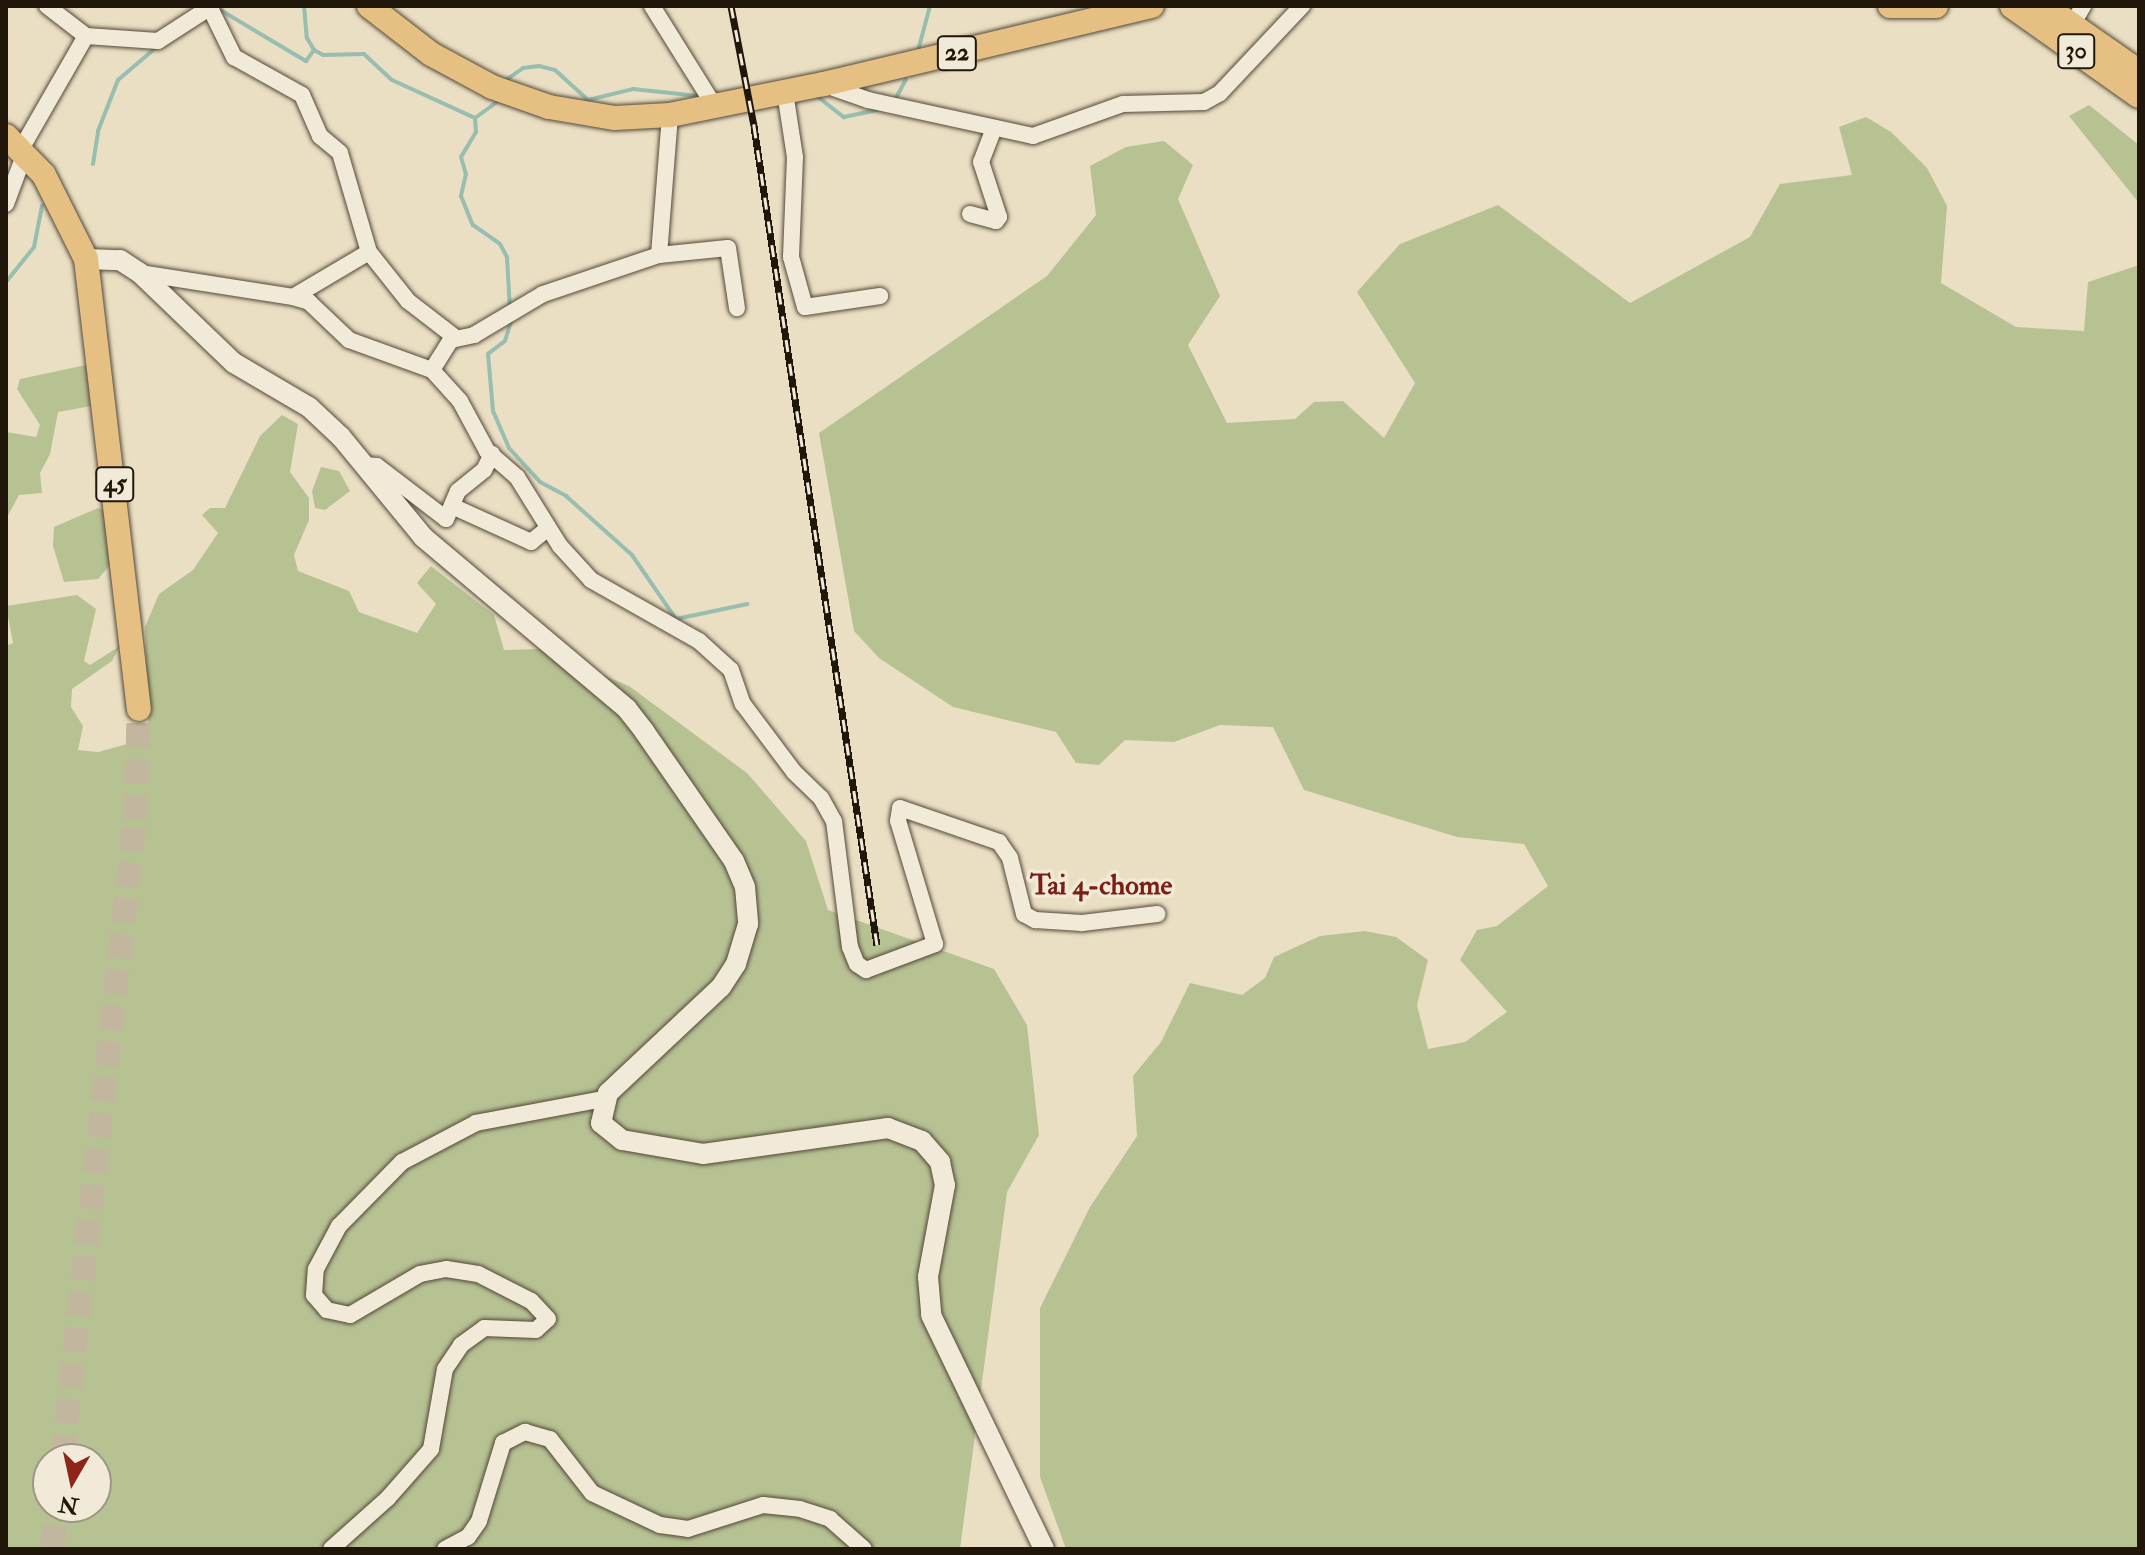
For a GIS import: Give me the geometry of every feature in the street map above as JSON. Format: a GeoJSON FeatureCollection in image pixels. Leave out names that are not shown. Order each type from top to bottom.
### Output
{"type":"FeatureCollection","features":[{"type":"Feature","properties":{"kind":"highway","name":"30"},"geometry":{"type":"LineString","coordinates":[[2013,6],[2072,24],[2139,95]]}},
{"type":"Feature","properties":{"kind":"highway","name":"30"},"geometry":{"type":"LineString","coordinates":[[2043,6],[2139,73]]}},
{"type":"Feature","properties":{"kind":"main road","name":"22"},"geometry":{"type":"LineString","coordinates":[[369,6],[431,54],[492,87],[591,115],[670,115],[715,107],[1152,6]]}},
{"type":"Feature","properties":{"kind":"main road"},"geometry":{"type":"LineString","coordinates":[[1890,6],[1936,6]]}},
{"type":"Feature","properties":{"kind":"main road","name":"45"},"geometry":{"type":"LineString","coordinates":[[17,146],[60,201],[86,259],[139,709]]}},
{"type":"Feature","properties":{"kind":"street"},"geometry":{"type":"LineString","coordinates":[[47,6],[86,36],[158,41],[211,7],[234,57],[302,95],[320,136],[340,153],[369,252],[408,301],[456,338]]}},
{"type":"Feature","properties":{"kind":"street"},"geometry":{"type":"LineString","coordinates":[[652,6],[715,107]]}},
{"type":"Feature","properties":{"kind":"street"},"geometry":{"type":"LineString","coordinates":[[824,84],[993,130],[1033,136],[1123,104],[1204,102],[1220,93],[1302,6]]}},
{"type":"Feature","properties":{"kind":"street"},"geometry":{"type":"LineString","coordinates":[[6,204],[17,146],[86,36]]}},
{"type":"Feature","properties":{"kind":"street"},"geometry":{"type":"LineString","coordinates":[[785,92],[795,157],[791,257],[805,307],[880,296]]}},
{"type":"Feature","properties":{"kind":"street"},"geometry":{"type":"LineString","coordinates":[[659,255],[670,115]]}},
{"type":"Feature","properties":{"kind":"street"},"geometry":{"type":"LineString","coordinates":[[970,214],[996,221],[999,217],[981,162],[993,130]]}},
{"type":"Feature","properties":{"kind":"street"},"geometry":{"type":"LineString","coordinates":[[432,370],[456,338],[474,335],[543,294],[659,255],[728,248],[737,308]]}},
{"type":"Feature","properties":{"kind":"street"},"geometry":{"type":"LineString","coordinates":[[293,297],[369,252]]}},
{"type":"Feature","properties":{"kind":"street"},"geometry":{"type":"LineString","coordinates":[[86,259],[120,260],[140,273],[226,357],[309,407],[423,537],[627,709],[734,861],[745,887],[748,924],[736,964],[721,987],[603,1099],[476,1123],[402,1162],[333,1236],[316,1269],[314,1295],[327,1310],[350,1315],[420,1274],[446,1269],[478,1274],[531,1301],[548,1319],[536,1330],[484,1328],[461,1345],[445,1369],[431,1449],[388,1498],[331,1549]]}},
{"type":"Feature","properties":{"kind":"street"},"geometry":{"type":"LineString","coordinates":[[140,273],[309,302],[349,340],[432,370],[460,401],[492,454],[517,477],[548,528],[591,580],[699,641],[731,670],[743,704],[794,772],[821,798],[834,821],[850,947],[857,964],[866,970],[935,944],[898,821],[900,808],[999,842],[1010,858],[1024,914],[1035,920],[1082,923],[1157,914]]}},
{"type":"Feature","properties":{"kind":"street"},"geometry":{"type":"LineString","coordinates":[[363,465],[377,466],[446,519],[458,491],[484,470],[492,454]]}},
{"type":"Feature","properties":{"kind":"street"},"geometry":{"type":"LineString","coordinates":[[452,506],[531,542],[548,528]]}},
{"type":"Feature","properties":{"kind":"street"},"geometry":{"type":"LineString","coordinates":[[603,1099],[601,1123],[610,1135],[685,1153],[729,1152],[888,1128],[922,1141],[940,1162],[945,1185],[928,1277],[931,1315],[1044,1549]]}},
{"type":"Feature","properties":{"kind":"street"},"geometry":{"type":"LineString","coordinates":[[445,1549],[468,1537],[479,1521],[503,1443],[525,1432],[550,1439],[604,1502],[660,1525],[688,1529],[763,1505],[800,1509],[830,1519],[864,1549]]}},
{"type":"Feature","properties":{"kind":"green space"},"geometry":{"type":"Polygon","coordinates":[[[2089,105],[2139,145],[2139,203],[2069,116],[2089,105]]]}},
{"type":"Feature","properties":{"kind":"green space"},"geometry":{"type":"Polygon","coordinates":[[[1866,117],[1891,132],[1927,168],[1947,206],[1941,283],[2016,327],[2084,331],[2088,282],[2139,265],[2139,1549],[1066,1549],[1040,1477],[1040,1308],[1090,1207],[1137,1136],[1133,1076],[1161,1042],[1190,983],[1242,995],[1265,978],[1274,957],[1320,936],[1365,931],[1396,937],[1428,960],[1417,1005],[1428,1049],[1465,1042],[1507,1012],[1460,960],[1477,930],[1497,926],[1548,886],[1524,844],[1457,837],[1304,790],[1273,727],[1220,725],[1174,742],[1125,740],[1099,765],[1076,763],[1056,732],[953,707],[879,658],[854,631],[819,433],[1047,276],[1096,215],[1090,166],[1126,147],[1164,141],[1193,165],[1178,199],[1220,296],[1188,345],[1227,423],[1295,419],[1314,402],[1343,401],[1384,438],[1415,383],[1357,292],[1400,244],[1498,205],[1630,303],[1750,237],[1780,184],[1852,175],[1839,127],[1866,117]]]}},
{"type":"Feature","properties":{"kind":"green space"},"geometry":{"type":"Polygon","coordinates":[[[86,365],[91,406],[58,412],[50,454],[40,473],[42,493],[19,495],[6,519],[6,432],[36,437],[40,425],[17,389],[20,379],[86,365]]]}},
{"type":"Feature","properties":{"kind":"green space"},"geometry":{"type":"Polygon","coordinates":[[[282,415],[298,424],[290,472],[309,498],[309,520],[294,555],[298,571],[349,591],[359,612],[417,633],[436,604],[417,583],[431,566],[494,615],[504,650],[539,649],[629,686],[747,773],[806,841],[828,910],[994,969],[1027,1025],[1039,1135],[1007,1192],[960,1549],[6,1549],[6,646],[13,643],[6,606],[77,595],[96,609],[84,661],[90,665],[120,646],[112,661],[72,689],[71,707],[83,726],[78,750],[98,752],[149,738],[145,627],[159,594],[193,570],[218,533],[202,515],[210,508],[225,508],[260,436],[282,415]]]}},
{"type":"Feature","properties":{"kind":"green space"},"geometry":{"type":"Polygon","coordinates":[[[321,467],[339,471],[350,491],[325,510],[315,508],[312,491],[321,467]]]}},
{"type":"Feature","properties":{"kind":"green space"},"geometry":{"type":"Polygon","coordinates":[[[98,508],[105,511],[111,564],[98,579],[64,582],[53,546],[54,527],[98,508]]]}},
{"type":"Feature","properties":{"kind":"waterway"},"geometry":{"type":"LineString","coordinates":[[304,6],[307,38],[314,50],[323,55],[364,54],[392,80],[475,118],[476,132],[461,157],[466,174],[461,196],[473,225],[500,244],[507,257],[510,310]]}},
{"type":"Feature","properties":{"kind":"waterway"},"geometry":{"type":"LineString","coordinates":[[919,47],[930,6]]}},
{"type":"Feature","properties":{"kind":"waterway"},"geometry":{"type":"LineString","coordinates":[[222,11],[306,61],[314,50]]}},
{"type":"Feature","properties":{"kind":"waterway"},"geometry":{"type":"LineString","coordinates":[[93,164],[98,131],[118,80],[158,46]]}},
{"type":"Feature","properties":{"kind":"waterway"},"geometry":{"type":"LineString","coordinates":[[506,80],[523,68],[539,66],[555,70],[588,100],[633,89],[699,96]]}},
{"type":"Feature","properties":{"kind":"waterway"},"geometry":{"type":"LineString","coordinates":[[896,98],[906,79]]}},
{"type":"Feature","properties":{"kind":"waterway"},"geometry":{"type":"LineString","coordinates":[[818,97],[844,117],[877,110]]}},
{"type":"Feature","properties":{"kind":"waterway"},"geometry":{"type":"LineString","coordinates":[[475,118],[498,101]]}},
{"type":"Feature","properties":{"kind":"waterway"},"geometry":{"type":"LineString","coordinates":[[6,282],[34,247],[42,206]]}},
{"type":"Feature","properties":{"kind":"waterway"},"geometry":{"type":"LineString","coordinates":[[512,318],[505,341],[488,354],[493,411],[509,448],[540,482],[566,496],[632,555],[676,619],[747,604]]}},
{"type":"Feature","properties":{"kind":"tunnel"},"geometry":{"type":"LineString","coordinates":[[64,1443],[135,819],[139,709]]}},
{"type":"Feature","properties":{"kind":"tunnel"},"geometry":{"type":"LineString","coordinates":[[52,1549],[55,1523]]}},
{"type":"Feature","properties":{"kind":"railway"},"geometry":{"type":"LineString","coordinates":[[731,6],[754,126],[877,945]]}},
{"type":"Feature","properties":{"kind":"district","name":"Tai 4-chome"},"geometry":{"type":"Point","coordinates":[1101,886]}}]}
